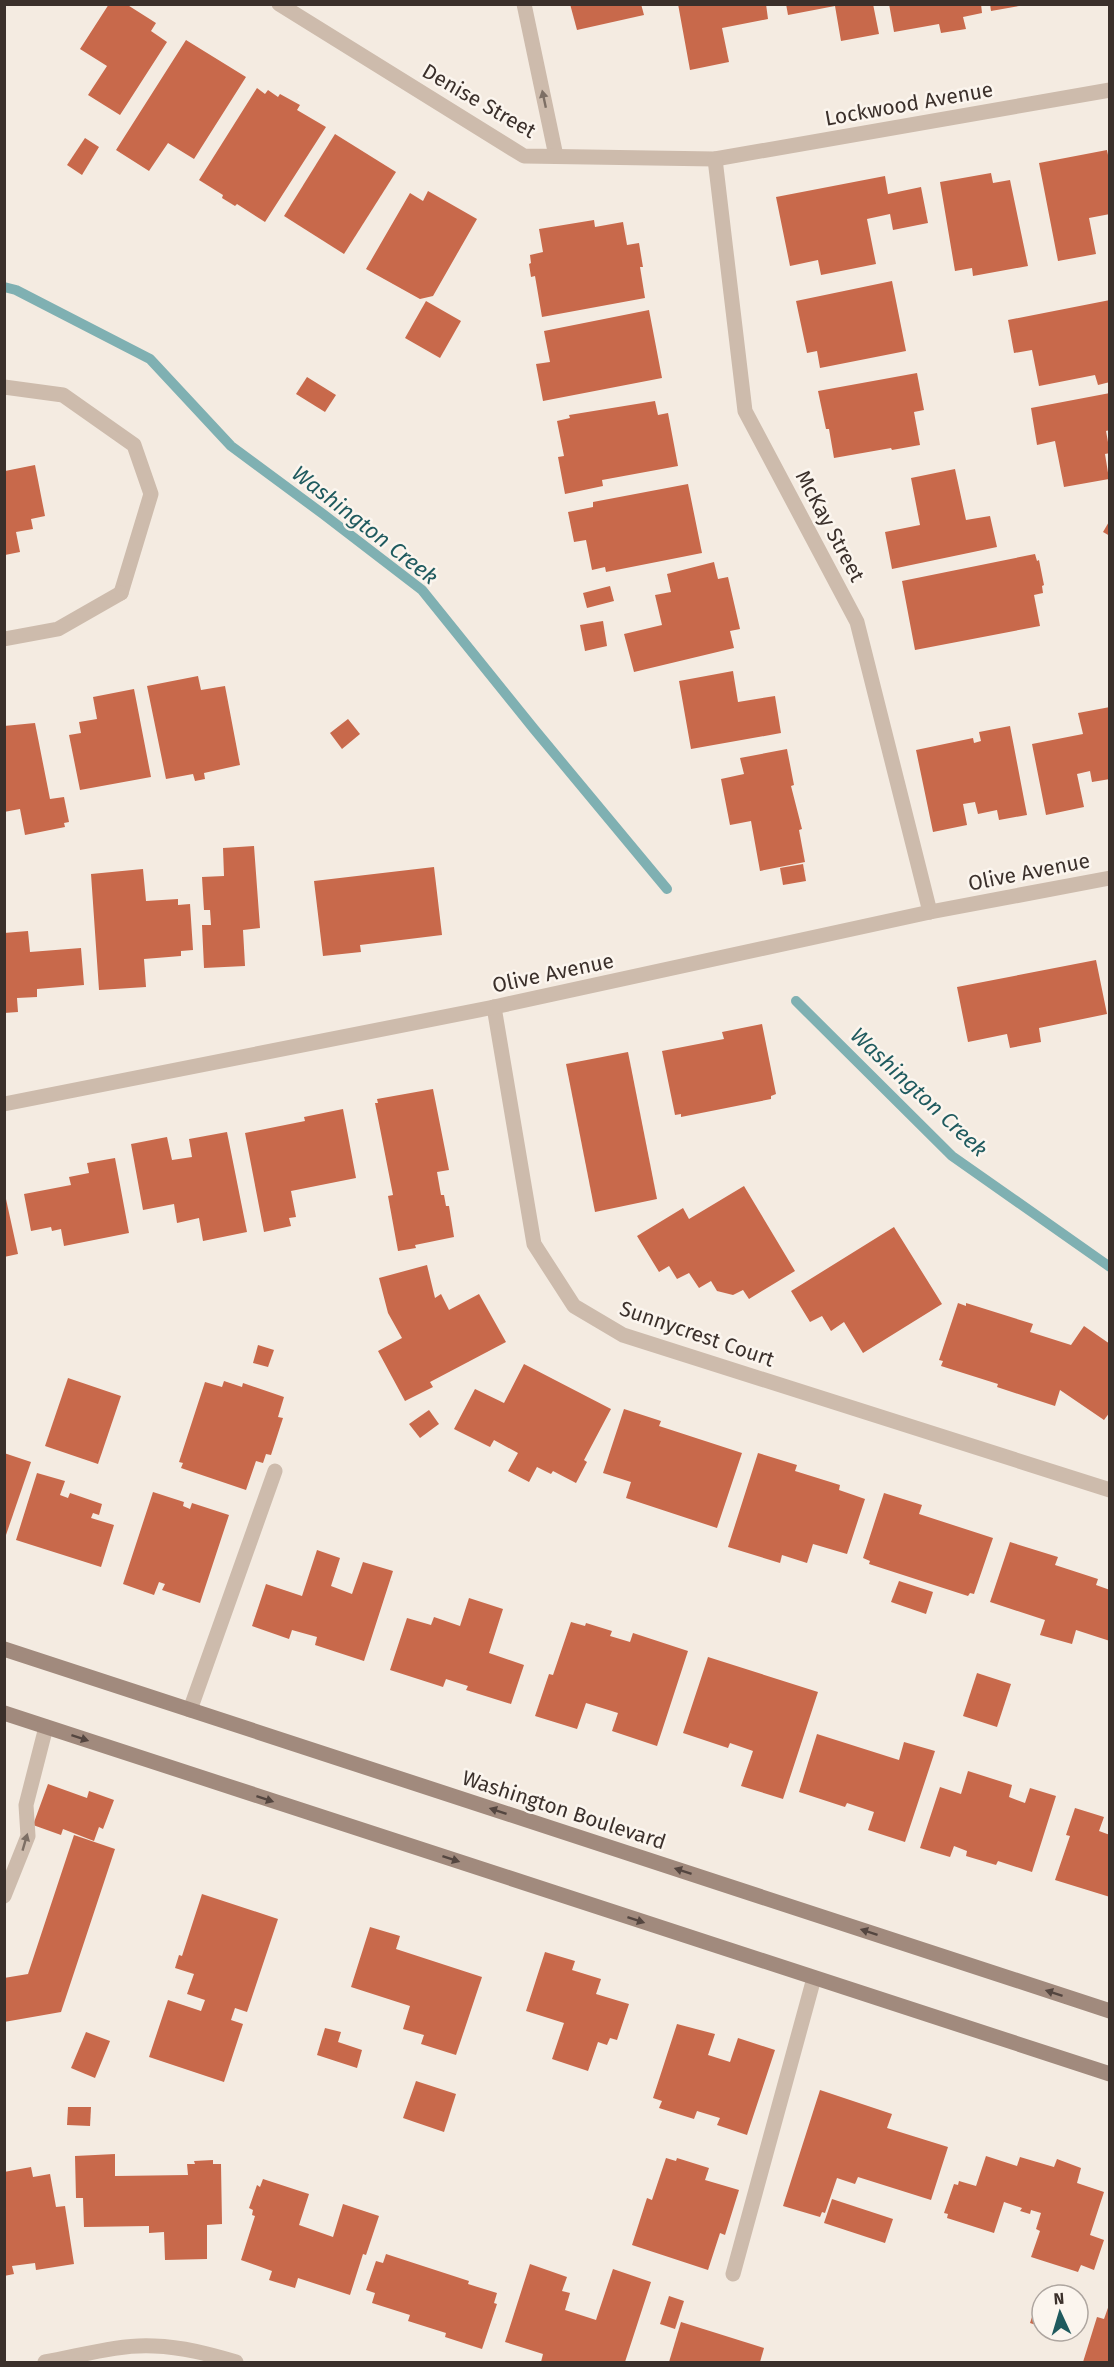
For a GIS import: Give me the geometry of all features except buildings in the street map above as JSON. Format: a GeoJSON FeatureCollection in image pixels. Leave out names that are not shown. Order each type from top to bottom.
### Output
{"type":"FeatureCollection","features":[{"type":"Feature","properties":{"kind":"main road","name":"Washington Boulevard"},"geometry":{"type":"LineString","coordinates":[[4,1649],[1110,2011]]}},
{"type":"Feature","properties":{"kind":"main road"},"geometry":{"type":"LineString","coordinates":[[4,1713],[1110,2074]]}},
{"type":"Feature","properties":{"kind":"street","name":"Denise Street"},"geometry":{"type":"LineString","coordinates":[[279,4],[524,156],[715,159]]}},
{"type":"Feature","properties":{"kind":"street"},"geometry":{"type":"LineString","coordinates":[[524,4],[556,156]]}},
{"type":"Feature","properties":{"kind":"street","name":"Lockwood Avenue"},"geometry":{"type":"LineString","coordinates":[[715,159],[1110,90]]}},
{"type":"Feature","properties":{"kind":"street","name":"McKay Street"},"geometry":{"type":"LineString","coordinates":[[715,159],[745,411],[857,622],[930,912]]}},
{"type":"Feature","properties":{"kind":"street"},"geometry":{"type":"LineString","coordinates":[[4,387],[63,395],[134,446],[151,494],[121,593],[58,629],[4,639]]}},
{"type":"Feature","properties":{"kind":"street","name":"Olive Avenue"},"geometry":{"type":"LineString","coordinates":[[4,1104],[494,1007],[930,912],[1110,878]]}},
{"type":"Feature","properties":{"kind":"street","name":"Sunnycrest Court"},"geometry":{"type":"LineString","coordinates":[[494,1007],[534,1244],[574,1306],[623,1335],[1110,1490]]}},
{"type":"Feature","properties":{"kind":"street"},"geometry":{"type":"LineString","coordinates":[[190,1710],[275,1471]]}},
{"type":"Feature","properties":{"kind":"street"},"geometry":{"type":"LineString","coordinates":[[4,1896],[28,1836],[26,1805],[46,1727]]}},
{"type":"Feature","properties":{"kind":"street"},"geometry":{"type":"LineString","coordinates":[[733,2274],[814,1978]]}},
{"type":"Feature","properties":{"kind":"street"},"geometry":{"type":"LineString","coordinates":[[45,2362],[122,2355],[153,2346],[200,2351],[236,2362]]}},
{"type":"Feature","properties":{"kind":"waterway","name":"Washington Creek"},"geometry":{"type":"LineString","coordinates":[[4,287],[16,290],[150,359],[231,446],[422,590],[667,889]]}},
{"type":"Feature","properties":{"kind":"waterway","name":"Washington Creek"},"geometry":{"type":"LineString","coordinates":[[796,1001],[952,1156],[1110,1267]]}}]}
